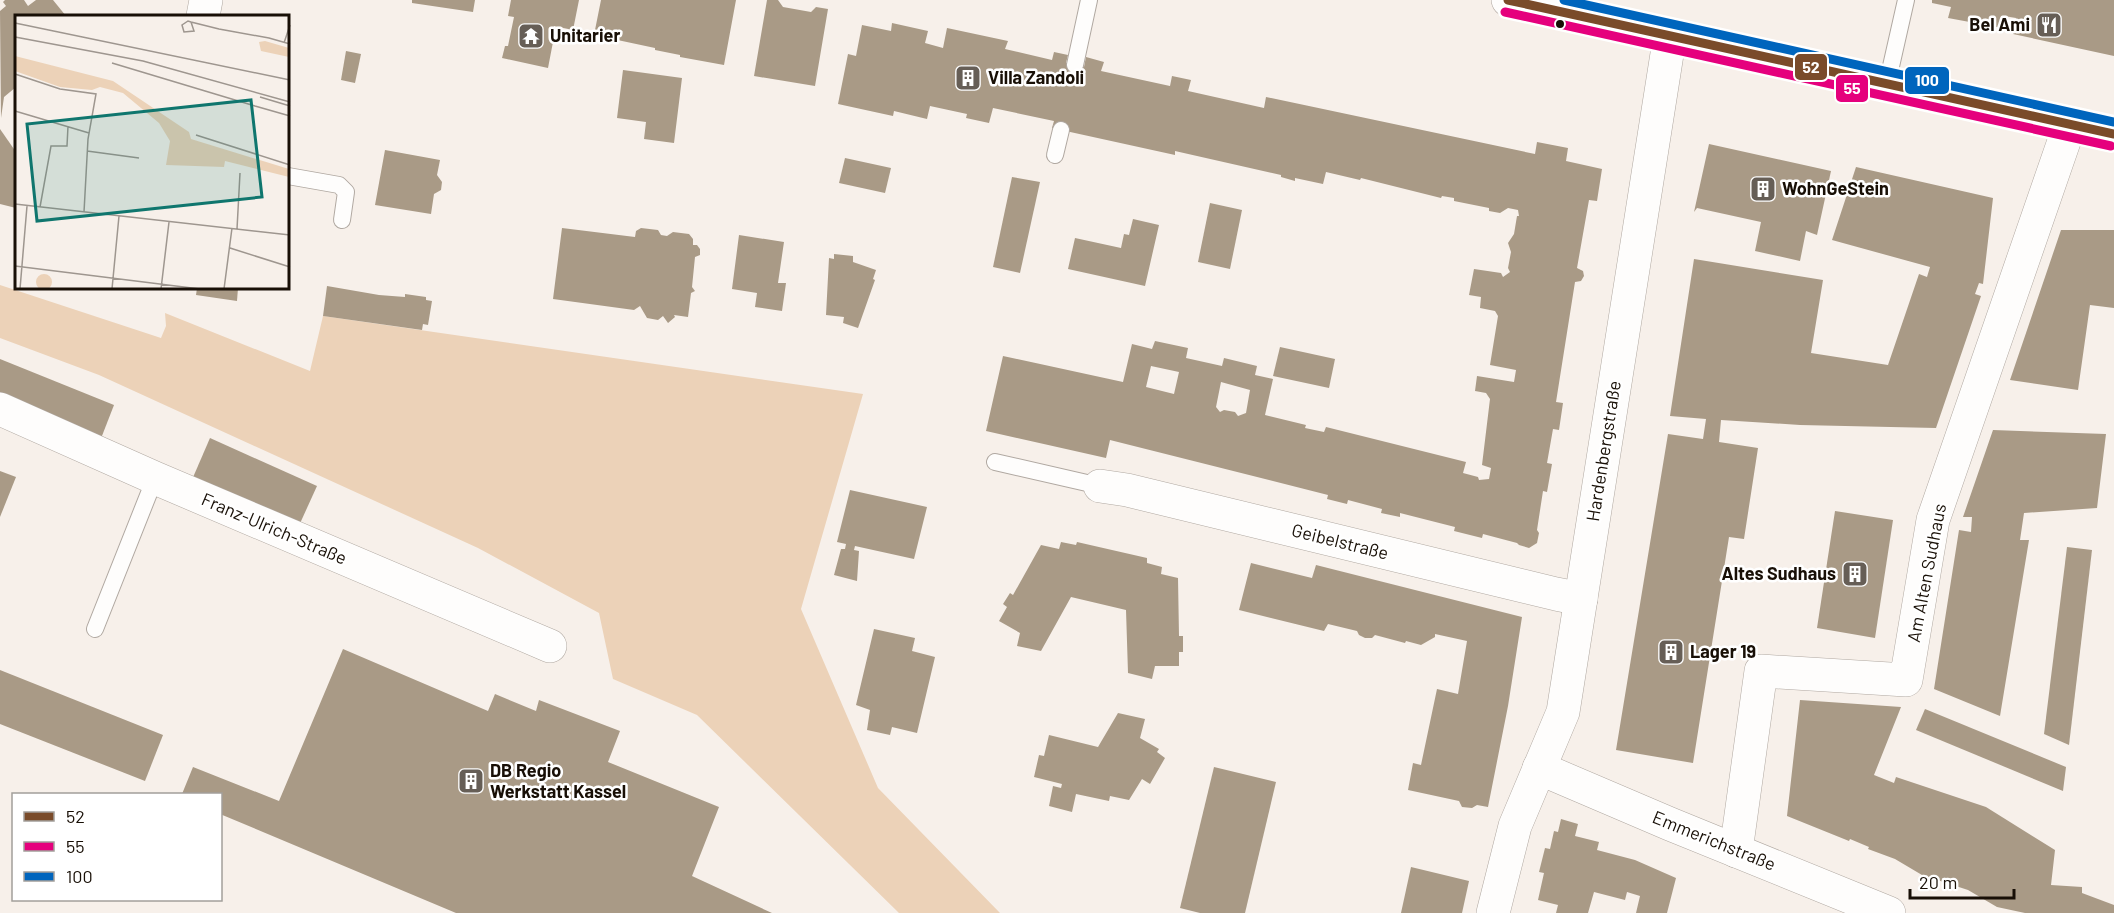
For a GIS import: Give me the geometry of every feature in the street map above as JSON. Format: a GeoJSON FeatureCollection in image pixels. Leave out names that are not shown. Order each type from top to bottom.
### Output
{"type":"FeatureCollection","features":[{"type":"Feature","properties":{"kind":"street"},"geometry":{"type":"LineString","coordinates":[[203,15],[206,0]]}},
{"type":"Feature","properties":{"kind":"street"},"geometry":{"type":"LineString","coordinates":[[1508,0],[1585,8],[1670,35],[2114,134]]}},
{"type":"Feature","properties":{"kind":"street","name":"Hardenbergstraße"},"geometry":{"type":"LineString","coordinates":[[1493,913],[1497,856],[1515,826],[1563,712],[1670,35]]}},
{"type":"Feature","properties":{"kind":"street","name":"Am Alten Sudhaus"},"geometry":{"type":"LineString","coordinates":[[1736,850],[1761,671],[1906,680],[1934,520],[2070,124]]}},
{"type":"Feature","properties":{"kind":"street","name":"Franz-Ulrich-Straße"},"geometry":{"type":"LineString","coordinates":[[0,409],[155,478],[550,646]]}},
{"type":"Feature","properties":{"kind":"street","name":"Geibelstraße"},"geometry":{"type":"LineString","coordinates":[[1100,486],[1127,490],[1533,589],[1581,598]]}},
{"type":"Feature","properties":{"kind":"street","name":"Emmerichstraße"},"geometry":{"type":"LineString","coordinates":[[1539,768],[1889,913]]}},
{"type":"Feature","properties":{"kind":"lane"},"geometry":{"type":"LineString","coordinates":[[1075,65],[1089,0]]}},
{"type":"Feature","properties":{"kind":"lane"},"geometry":{"type":"LineString","coordinates":[[1887,84],[1906,0]]}},
{"type":"Feature","properties":{"kind":"lane"},"geometry":{"type":"LineString","coordinates":[[1056,155],[1061,130]]}},
{"type":"Feature","properties":{"kind":"lane"},"geometry":{"type":"LineString","coordinates":[[290,176],[339,185],[346,192],[342,220]]}},
{"type":"Feature","properties":{"kind":"lane"},"geometry":{"type":"LineString","coordinates":[[995,462],[1100,486]]}},
{"type":"Feature","properties":{"kind":"lane"},"geometry":{"type":"LineString","coordinates":[[95,628],[155,478]]}},
{"type":"Feature","properties":{"kind":"shaded area"},"geometry":{"type":"Polygon","coordinates":[[[0,285],[161,338],[166,326],[165,313],[310,371],[323,316],[863,394],[801,609],[878,788],[1000,913],[899,913],[697,715],[613,679],[599,613],[478,548],[99,375],[0,338],[0,285]]]}},
{"type":"Feature","properties":{"kind":"building"},"geometry":{"type":"Polygon","coordinates":[[[5,0],[24,0],[28,6],[36,0],[53,0],[65,15],[15,15],[15,88],[4,97],[1,118],[0,11],[6,6],[3,2],[5,0]]]}},
{"type":"Feature","properties":{"kind":"building"},"geometry":{"type":"Polygon","coordinates":[[[412,0],[475,0],[473,12],[412,3],[412,0]]]}},
{"type":"Feature","properties":{"kind":"building","name":"Unitarier"},"geometry":{"type":"Polygon","coordinates":[[[511,0],[579,0],[573,30],[554,26],[548,68],[502,58],[505,46],[508,46],[514,17],[508,16],[511,0]]]}},
{"type":"Feature","properties":{"kind":"building"},"geometry":{"type":"Polygon","coordinates":[[[601,0],[736,0],[724,65],[680,57],[680,55],[655,50],[655,48],[594,35],[601,0]]]}},
{"type":"Feature","properties":{"kind":"building"},"geometry":{"type":"Polygon","coordinates":[[[767,0],[778,0],[783,7],[811,12],[816,7],[828,9],[815,86],[754,76],[767,0]]]}},
{"type":"Feature","properties":{"kind":"building"},"geometry":{"type":"Polygon","coordinates":[[[1932,0],[2114,0],[2114,56],[2013,34],[2016,18],[2004,16],[2002,28],[1948,18],[1951,7],[1932,3],[1932,0]]]}},
{"type":"Feature","properties":{"kind":"building"},"geometry":{"type":"Polygon","coordinates":[[[892,23],[928,31],[925,43],[943,48],[947,28],[1008,41],[1005,49],[1052,60],[1054,52],[1068,55],[1066,63],[1084,67],[1086,57],[1104,62],[1101,71],[1170,86],[1172,76],[1191,80],[1188,91],[1264,108],[1266,97],[1535,154],[1537,142],[1568,148],[1566,161],[1602,169],[1597,201],[1589,200],[1577,268],[1583,271],[1584,276],[1581,281],[1575,282],[1556,402],[1563,403],[1559,430],[1553,429],[1547,463],[1552,464],[1547,492],[1543,491],[1537,543],[1529,548],[1483,534],[1482,538],[1454,531],[1455,527],[1400,513],[1400,517],[1381,513],[1382,509],[1348,500],[1347,504],[1327,499],[1328,495],[1110,440],[1106,458],[986,431],[1003,356],[1123,382],[1132,344],[1152,349],[1155,341],[1188,348],[1186,358],[1222,366],[1224,358],[1257,366],[1255,375],[1273,379],[1265,415],[1306,425],[1305,428],[1324,432],[1326,427],[1466,462],[1463,473],[1478,477],[1479,480],[1489,479],[1491,468],[1482,465],[1490,399],[1486,393],[1475,391],[1477,376],[1514,382],[1516,370],[1490,365],[1498,316],[1495,311],[1480,308],[1481,297],[1469,295],[1474,269],[1501,273],[1503,277],[1510,272],[1508,268],[1511,252],[1508,243],[1514,234],[1517,216],[1519,216],[1518,210],[1508,208],[1500,213],[1489,211],[1489,208],[1454,201],[1454,198],[1442,196],[1441,198],[1361,178],[1360,180],[1326,172],[1323,184],[1295,178],[1295,181],[1281,177],[1281,175],[1175,151],[1175,155],[1052,128],[1054,121],[993,108],[989,123],[966,118],[967,114],[930,106],[927,119],[894,111],[893,116],[838,104],[848,54],[856,56],[862,25],[891,31],[892,23]],[[1151,366],[1146,387],[1174,394],[1179,372],[1151,366]],[[1221,382],[1216,407],[1220,412],[1224,410],[1235,412],[1238,416],[1246,413],[1250,390],[1221,382]]]}},
{"type":"Feature","properties":{"kind":"building"},"geometry":{"type":"Polygon","coordinates":[[[346,51],[361,54],[355,83],[341,80],[346,51]]]}},
{"type":"Feature","properties":{"kind":"building"},"geometry":{"type":"Polygon","coordinates":[[[623,70],[682,78],[674,143],[644,139],[646,122],[617,118],[623,70]]]}},
{"type":"Feature","properties":{"kind":"building"},"geometry":{"type":"Polygon","coordinates":[[[0,129],[15,151],[15,208],[0,204],[0,129]]]}},
{"type":"Feature","properties":{"kind":"building","name":"WohnGeStein"},"geometry":{"type":"Polygon","coordinates":[[[1709,144],[1831,171],[1817,235],[1806,231],[1800,261],[1755,251],[1761,222],[1697,208],[1694,212],[1709,144]]]}},
{"type":"Feature","properties":{"kind":"building"},"geometry":{"type":"Polygon","coordinates":[[[385,150],[440,160],[437,175],[442,182],[441,190],[434,194],[431,214],[375,205],[385,150]]]}},
{"type":"Feature","properties":{"kind":"building"},"geometry":{"type":"Polygon","coordinates":[[[845,158],[891,168],[885,193],[839,183],[845,158]]]}},
{"type":"Feature","properties":{"kind":"building"},"geometry":{"type":"Polygon","coordinates":[[[1856,167],[1993,198],[1983,284],[1979,283],[1975,294],[1981,296],[1936,428],[1800,425],[1721,420],[1719,442],[1758,448],[1744,539],[1729,537],[1693,763],[1616,750],[1668,434],[1703,439],[1706,419],[1670,416],[1694,259],[1823,280],[1811,353],[1888,365],[1919,274],[1927,277],[1930,267],[1832,240],[1856,167]]]}},
{"type":"Feature","properties":{"kind":"building"},"geometry":{"type":"Polygon","coordinates":[[[1012,177],[1040,182],[1020,273],[993,267],[1012,177]]]}},
{"type":"Feature","properties":{"kind":"building"},"geometry":{"type":"Polygon","coordinates":[[[1210,203],[1242,210],[1230,269],[1198,262],[1210,203]]]}},
{"type":"Feature","properties":{"kind":"building"},"geometry":{"type":"Polygon","coordinates":[[[1133,219],[1159,225],[1145,286],[1068,269],[1075,238],[1121,248],[1124,234],[1129,235],[1133,219]]]}},
{"type":"Feature","properties":{"kind":"building"},"geometry":{"type":"Polygon","coordinates":[[[562,228],[635,237],[636,231],[641,228],[658,230],[661,235],[667,236],[673,232],[689,234],[693,239],[693,245],[697,245],[700,249],[700,255],[695,257],[692,287],[695,291],[691,293],[688,317],[674,315],[675,317],[668,323],[663,316],[658,320],[647,318],[640,306],[634,310],[553,299],[562,228]]]}},
{"type":"Feature","properties":{"kind":"building"},"geometry":{"type":"Polygon","coordinates":[[[2061,230],[2114,230],[2114,308],[2090,305],[2078,390],[2010,380],[2061,230]]]}},
{"type":"Feature","properties":{"kind":"building"},"geometry":{"type":"Polygon","coordinates":[[[739,235],[784,242],[778,283],[786,283],[782,311],[755,307],[757,293],[732,289],[739,235]]]}},
{"type":"Feature","properties":{"kind":"building"},"geometry":{"type":"Polygon","coordinates":[[[834,254],[853,256],[853,262],[876,270],[873,279],[875,280],[858,328],[843,323],[844,317],[826,315],[829,258],[834,259],[834,254]]]}},
{"type":"Feature","properties":{"kind":"building"},"geometry":{"type":"Polygon","coordinates":[[[327,286],[379,295],[405,297],[405,294],[426,297],[426,300],[432,301],[428,325],[423,324],[422,330],[323,316],[327,286]]]}},
{"type":"Feature","properties":{"kind":"building"},"geometry":{"type":"Polygon","coordinates":[[[197,290],[238,290],[237,301],[196,295],[197,290]]]}},
{"type":"Feature","properties":{"kind":"building"},"geometry":{"type":"Polygon","coordinates":[[[1280,347],[1335,359],[1329,388],[1273,376],[1280,347]]]}},
{"type":"Feature","properties":{"kind":"building"},"geometry":{"type":"Polygon","coordinates":[[[0,359],[114,405],[100,441],[0,401],[0,359]]]}},
{"type":"Feature","properties":{"kind":"building"},"geometry":{"type":"Polygon","coordinates":[[[1993,430],[2106,434],[2097,508],[2024,513],[2020,540],[2029,540],[2000,716],[1934,689],[1959,530],[1971,532],[1972,517],[1963,517],[1993,430]]]}},
{"type":"Feature","properties":{"kind":"building"},"geometry":{"type":"Polygon","coordinates":[[[210,438],[317,486],[297,530],[191,482],[210,438]]]}},
{"type":"Feature","properties":{"kind":"building"},"geometry":{"type":"Polygon","coordinates":[[[0,471],[16,477],[0,517],[0,471]]]}},
{"type":"Feature","properties":{"kind":"building"},"geometry":{"type":"Polygon","coordinates":[[[850,490],[927,507],[914,559],[855,546],[854,550],[859,551],[857,581],[834,575],[841,549],[845,549],[846,544],[837,542],[850,490]]]}},
{"type":"Feature","properties":{"kind":"building","name":"Altes Sudhaus"},"geometry":{"type":"Polygon","coordinates":[[[1835,511],[1893,520],[1875,638],[1817,628],[1835,511]]]}},
{"type":"Feature","properties":{"kind":"building"},"geometry":{"type":"Polygon","coordinates":[[[1061,542],[1076,545],[1077,542],[1147,558],[1147,563],[1162,567],[1161,574],[1178,578],[1179,636],[1183,636],[1183,652],[1179,652],[1179,666],[1155,666],[1152,679],[1128,673],[1126,610],[1071,597],[1041,651],[1017,646],[1020,633],[999,621],[1007,607],[1003,604],[1010,593],[1013,595],[1041,545],[1059,549],[1061,542]]]}},
{"type":"Feature","properties":{"kind":"building"},"geometry":{"type":"Polygon","coordinates":[[[2067,547],[2092,550],[2069,745],[2044,734],[2067,547]]]}},
{"type":"Feature","properties":{"kind":"building"},"geometry":{"type":"Polygon","coordinates":[[[1251,563],[1312,578],[1316,565],[1522,617],[1508,706],[1488,807],[1477,805],[1472,808],[1462,807],[1459,801],[1408,790],[1413,763],[1421,765],[1437,689],[1458,694],[1467,641],[1435,634],[1435,637],[1421,645],[1375,635],[1372,638],[1365,638],[1357,631],[1328,624],[1324,631],[1239,610],[1251,563]]]}},
{"type":"Feature","properties":{"kind":"building"},"geometry":{"type":"Polygon","coordinates":[[[874,629],[915,638],[912,651],[935,657],[917,733],[892,727],[890,735],[867,730],[870,710],[856,705],[874,629]]]}},
{"type":"Feature","properties":{"kind":"building","name":"DB Regio Werkstatt Kassel"},"geometry":{"type":"Polygon","coordinates":[[[343,649],[488,711],[495,694],[536,711],[539,700],[620,731],[608,762],[719,807],[692,876],[772,913],[456,913],[222,815],[222,793],[182,793],[193,767],[279,801],[343,649]]]}},
{"type":"Feature","properties":{"kind":"building"},"geometry":{"type":"Polygon","coordinates":[[[0,670],[163,735],[145,781],[0,724],[0,670]]]}},
{"type":"Feature","properties":{"kind":"building"},"geometry":{"type":"Polygon","coordinates":[[[1800,700],[1901,707],[1874,775],[1894,783],[1896,777],[1986,807],[2055,850],[2051,885],[2082,887],[2082,893],[2114,905],[2114,913],[2025,913],[1997,907],[1968,890],[1922,875],[1895,859],[1868,849],[1869,847],[1787,816],[1800,700]]]}},
{"type":"Feature","properties":{"kind":"building"},"geometry":{"type":"Polygon","coordinates":[[[1925,709],[2066,767],[2063,791],[1916,730],[1925,709]]]}},
{"type":"Feature","properties":{"kind":"building"},"geometry":{"type":"Polygon","coordinates":[[[1118,713],[1145,719],[1140,738],[1159,749],[1157,752],[1165,758],[1150,784],[1142,779],[1129,800],[1110,796],[1109,801],[1076,794],[1072,812],[1049,806],[1053,786],[1061,788],[1062,784],[1034,777],[1039,755],[1044,756],[1049,735],[1098,747],[1118,713]]]}},
{"type":"Feature","properties":{"kind":"building"},"geometry":{"type":"Polygon","coordinates":[[[1214,767],[1276,782],[1245,913],[1200,913],[1180,908],[1214,767]]]}},
{"type":"Feature","properties":{"kind":"building"},"geometry":{"type":"Polygon","coordinates":[[[1561,819],[1578,824],[1575,836],[1599,842],[1597,850],[1635,860],[1676,878],[1667,913],[1636,913],[1640,896],[1627,892],[1625,900],[1594,892],[1588,913],[1556,913],[1558,905],[1538,900],[1544,873],[1539,872],[1545,848],[1550,849],[1554,831],[1558,832],[1561,819]]]}},
{"type":"Feature","properties":{"kind":"building"},"geometry":{"type":"Polygon","coordinates":[[[1411,867],[1469,881],[1462,913],[1401,913],[1411,867]]]}},
{"type":"Feature","properties":{"kind":"transit line","name":"52"},"geometry":{"type":"LineString","coordinates":[[1508,0],[2114,134]]}},
{"type":"Feature","properties":{"kind":"transit line","name":"100"},"geometry":{"type":"LineString","coordinates":[[1564,0],[2114,122]]}},
{"type":"Feature","properties":{"kind":"transit line","name":"55"},"geometry":{"type":"LineString","coordinates":[[1505,12],[2111,146]]}},
{"type":"Feature","properties":{"kind":"place","name":"Bel Ami"},"geometry":{"type":"Point","coordinates":[2049,25]}},
{"type":"Feature","properties":{"kind":"place","name":"Unitarier"},"geometry":{"type":"Point","coordinates":[531,36]}},
{"type":"Feature","properties":{"kind":"place","name":"Villa Zandoli"},"geometry":{"type":"Point","coordinates":[968,78]}},
{"type":"Feature","properties":{"kind":"place","name":"WohnGeStein"},"geometry":{"type":"Point","coordinates":[1763,189]}},
{"type":"Feature","properties":{"kind":"place","name":"Altes Sudhaus"},"geometry":{"type":"Point","coordinates":[1855,574]}},
{"type":"Feature","properties":{"kind":"place","name":"Lager 19"},"geometry":{"type":"Point","coordinates":[1671,652]}},
{"type":"Feature","properties":{"kind":"place","name":"DB Regio Werkstatt Kassel"},"geometry":{"type":"Point","coordinates":[471,781]}}]}
